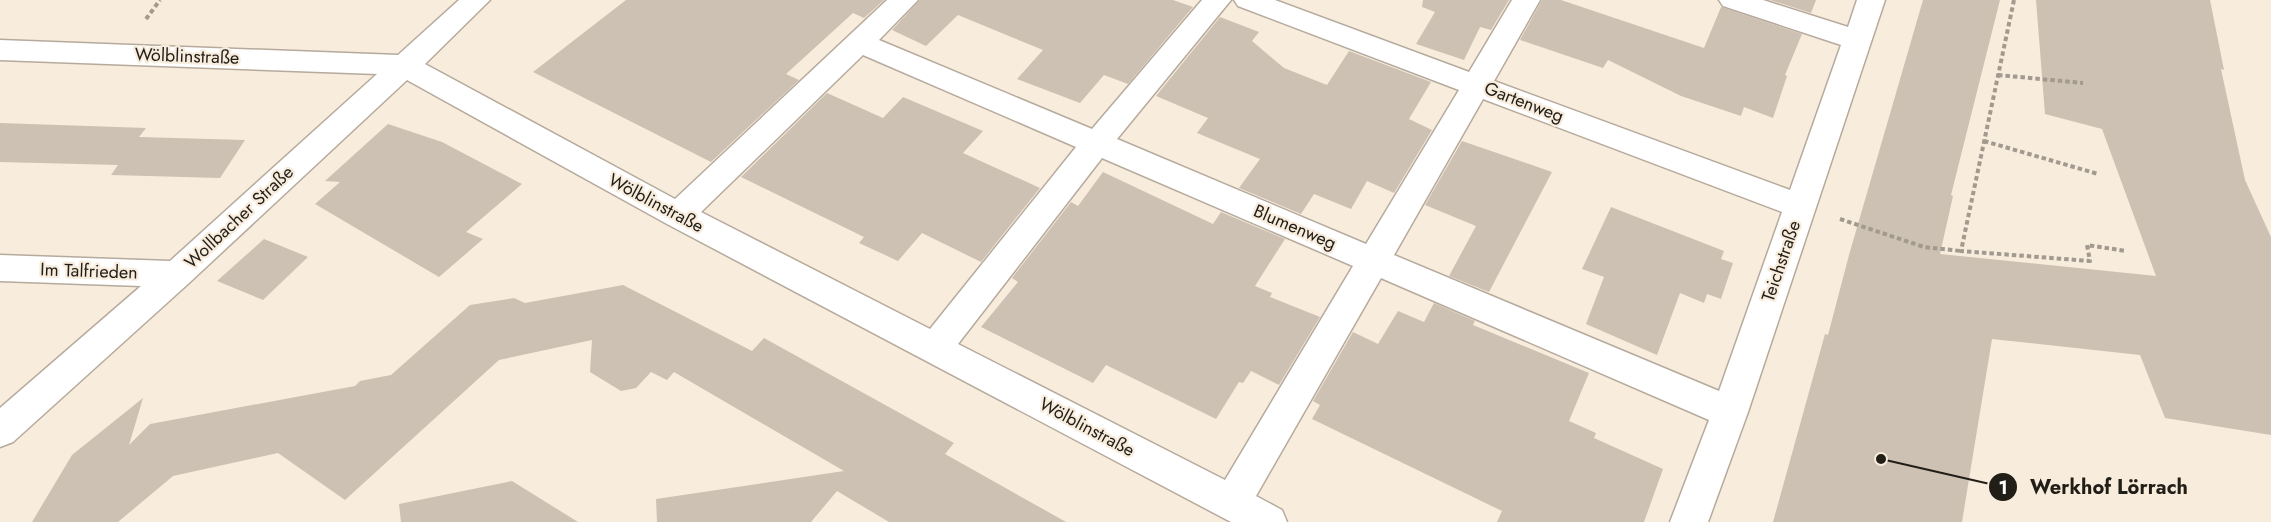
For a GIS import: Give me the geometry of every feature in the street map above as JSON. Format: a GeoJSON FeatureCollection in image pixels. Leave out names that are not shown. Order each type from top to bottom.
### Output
{"type":"FeatureCollection","features":[{"type":"Feature","properties":{"kind":"street","name":"Wollbacher Straße"},"geometry":{"type":"LineString","coordinates":[[0,431],[177,274],[476,0]]}},
{"type":"Feature","properties":{"kind":"street"},"geometry":{"type":"LineString","coordinates":[[678,215],[904,0]]}},
{"type":"Feature","properties":{"kind":"street"},"geometry":{"type":"LineString","coordinates":[[935,348],[1097,143],[1217,0]]}},
{"type":"Feature","properties":{"kind":"street","name":"Gartenweg"},"geometry":{"type":"LineString","coordinates":[[1248,0],[1800,206]]}},
{"type":"Feature","properties":{"kind":"street"},"geometry":{"type":"LineString","coordinates":[[1232,503],[1376,262],[1526,0]]}},
{"type":"Feature","properties":{"kind":"street"},"geometry":{"type":"LineString","coordinates":[[1733,0],[1856,40]]}},
{"type":"Feature","properties":{"kind":"street","name":"Teichstraße"},"geometry":{"type":"LineString","coordinates":[[1689,522],[1730,412],[1871,0]]}},
{"type":"Feature","properties":{"kind":"street","name":"Blumenweg"},"geometry":{"type":"LineString","coordinates":[[860,43],[1730,412]]}},
{"type":"Feature","properties":{"kind":"street","name":"Wölblinstraße"},"geometry":{"type":"LineString","coordinates":[[0,50],[404,65],[678,215],[1268,522]]}},
{"type":"Feature","properties":{"kind":"street","name":"Im Talfrieden"},"geometry":{"type":"LineString","coordinates":[[0,268],[177,274]]}},
{"type":"Feature","properties":{"kind":"path"},"geometry":{"type":"LineString","coordinates":[[1961,251],[2014,0]]}},
{"type":"Feature","properties":{"kind":"path"},"geometry":{"type":"LineString","coordinates":[[1998,75],[2083,83]]}},
{"type":"Feature","properties":{"kind":"path"},"geometry":{"type":"LineString","coordinates":[[1984,141],[2098,174]]}},
{"type":"Feature","properties":{"kind":"path"},"geometry":{"type":"LineString","coordinates":[[1800,206],[1924,247],[2090,261],[2087,245],[2126,250]]}},
{"type":"Feature","properties":{"kind":"building"},"geometry":{"type":"Polygon","coordinates":[[[626,0],[884,0],[864,18],[853,13],[786,74],[799,80],[711,162],[533,72],[626,0]]]}},
{"type":"Feature","properties":{"kind":"building"},"geometry":{"type":"Polygon","coordinates":[[[920,0],[1173,0],[1193,7],[1128,84],[1104,75],[1080,103],[1017,79],[1043,50],[958,15],[926,46],[892,30],[920,0]]]}},
{"type":"Feature","properties":{"kind":"building"},"geometry":{"type":"Polygon","coordinates":[[[1423,0],[1509,0],[1491,30],[1480,27],[1464,60],[1416,44],[1435,12],[1422,7],[1423,0]]]}},
{"type":"Feature","properties":{"kind":"building"},"geometry":{"type":"Polygon","coordinates":[[[1542,0],[1561,0],[1704,48],[1721,7],[1802,34],[1785,75],[1787,76],[1773,118],[1744,107],[1741,116],[1681,96],[1608,60],[1603,68],[1520,40],[1542,0]]]}},
{"type":"Feature","properties":{"kind":"building"},"geometry":{"type":"Polygon","coordinates":[[[1770,0],[1816,0],[1811,13],[1770,0]]]}},
{"type":"Feature","properties":{"kind":"building"},"geometry":{"type":"Polygon","coordinates":[[[1923,0],[2000,0],[1951,195],[1953,196],[1940,254],[2156,276],[2102,129],[2045,114],[2036,0],[2210,0],[2224,70],[2221,69],[2245,180],[2271,237],[2271,435],[2165,418],[2140,355],[1992,339],[1962,522],[1773,522],[1825,334],[1828,335],[1923,0]]]}},
{"type":"Feature","properties":{"kind":"building"},"geometry":{"type":"Polygon","coordinates":[[[1220,17],[1259,32],[1252,41],[1284,68],[1327,85],[1349,51],[1431,82],[1409,119],[1432,130],[1394,193],[1367,181],[1351,209],[1314,194],[1301,214],[1239,188],[1260,159],[1197,133],[1208,118],[1156,96],[1220,17]]]}},
{"type":"Feature","properties":{"kind":"building"},"geometry":{"type":"Polygon","coordinates":[[[827,93],[883,118],[903,97],[983,131],[963,153],[1040,188],[981,262],[922,233],[898,261],[859,243],[864,237],[741,177],[827,93]]]}},
{"type":"Feature","properties":{"kind":"building"},"geometry":{"type":"Polygon","coordinates":[[[0,123],[146,128],[139,137],[245,140],[220,178],[111,175],[118,165],[0,162],[0,123]]]}},
{"type":"Feature","properties":{"kind":"building"},"geometry":{"type":"Polygon","coordinates":[[[388,124],[442,142],[522,184],[466,232],[483,239],[439,277],[315,204],[340,182],[325,181],[388,124]]]}},
{"type":"Feature","properties":{"kind":"building"},"geometry":{"type":"Polygon","coordinates":[[[1462,141],[1552,172],[1489,292],[1449,276],[1476,226],[1425,205],[1462,141]]]}},
{"type":"Feature","properties":{"kind":"building"},"geometry":{"type":"Polygon","coordinates":[[[1103,172],[1213,224],[1221,212],[1285,239],[1255,286],[1272,293],[1270,297],[1320,317],[1279,385],[1251,371],[1243,383],[1239,382],[1216,419],[1106,365],[1093,383],[981,327],[1018,282],[1012,278],[1071,202],[1078,206],[1103,172]]]}},
{"type":"Feature","properties":{"kind":"building"},"geometry":{"type":"Polygon","coordinates":[[[1611,207],[1724,251],[1721,259],[1733,263],[1721,299],[1707,294],[1704,303],[1680,293],[1657,355],[1586,324],[1604,277],[1582,269],[1611,207]]]}},
{"type":"Feature","properties":{"kind":"building"},"geometry":{"type":"Polygon","coordinates":[[[264,239],[308,257],[263,300],[217,281],[264,239]]]}},
{"type":"Feature","properties":{"kind":"building"},"geometry":{"type":"Polygon","coordinates":[[[623,285],[752,351],[764,338],[954,443],[945,454],[1066,522],[889,522],[837,491],[811,522],[657,522],[656,499],[844,471],[674,372],[667,380],[651,372],[636,388],[621,391],[590,372],[592,340],[499,360],[345,500],[278,453],[173,476],[118,522],[32,522],[72,455],[143,398],[129,445],[150,424],[355,386],[360,381],[391,375],[470,305],[514,298],[525,303],[623,285]]]}},
{"type":"Feature","properties":{"kind":"building"},"geometry":{"type":"Polygon","coordinates":[[[1434,303],[1475,321],[1473,325],[1589,373],[1569,421],[1596,433],[1594,438],[1663,469],[1644,522],[1497,522],[1502,511],[1312,419],[1320,405],[1313,401],[1353,332],[1378,344],[1398,311],[1424,322],[1434,303]]]}},
{"type":"Feature","properties":{"kind":"building"},"geometry":{"type":"Polygon","coordinates":[[[512,481],[578,522],[401,522],[399,504],[512,481]]]}},
{"type":"Feature","properties":{"kind":"place","name":"Werkhof Lörrach"},"geometry":{"type":"Point","coordinates":[1881,459]}}]}
